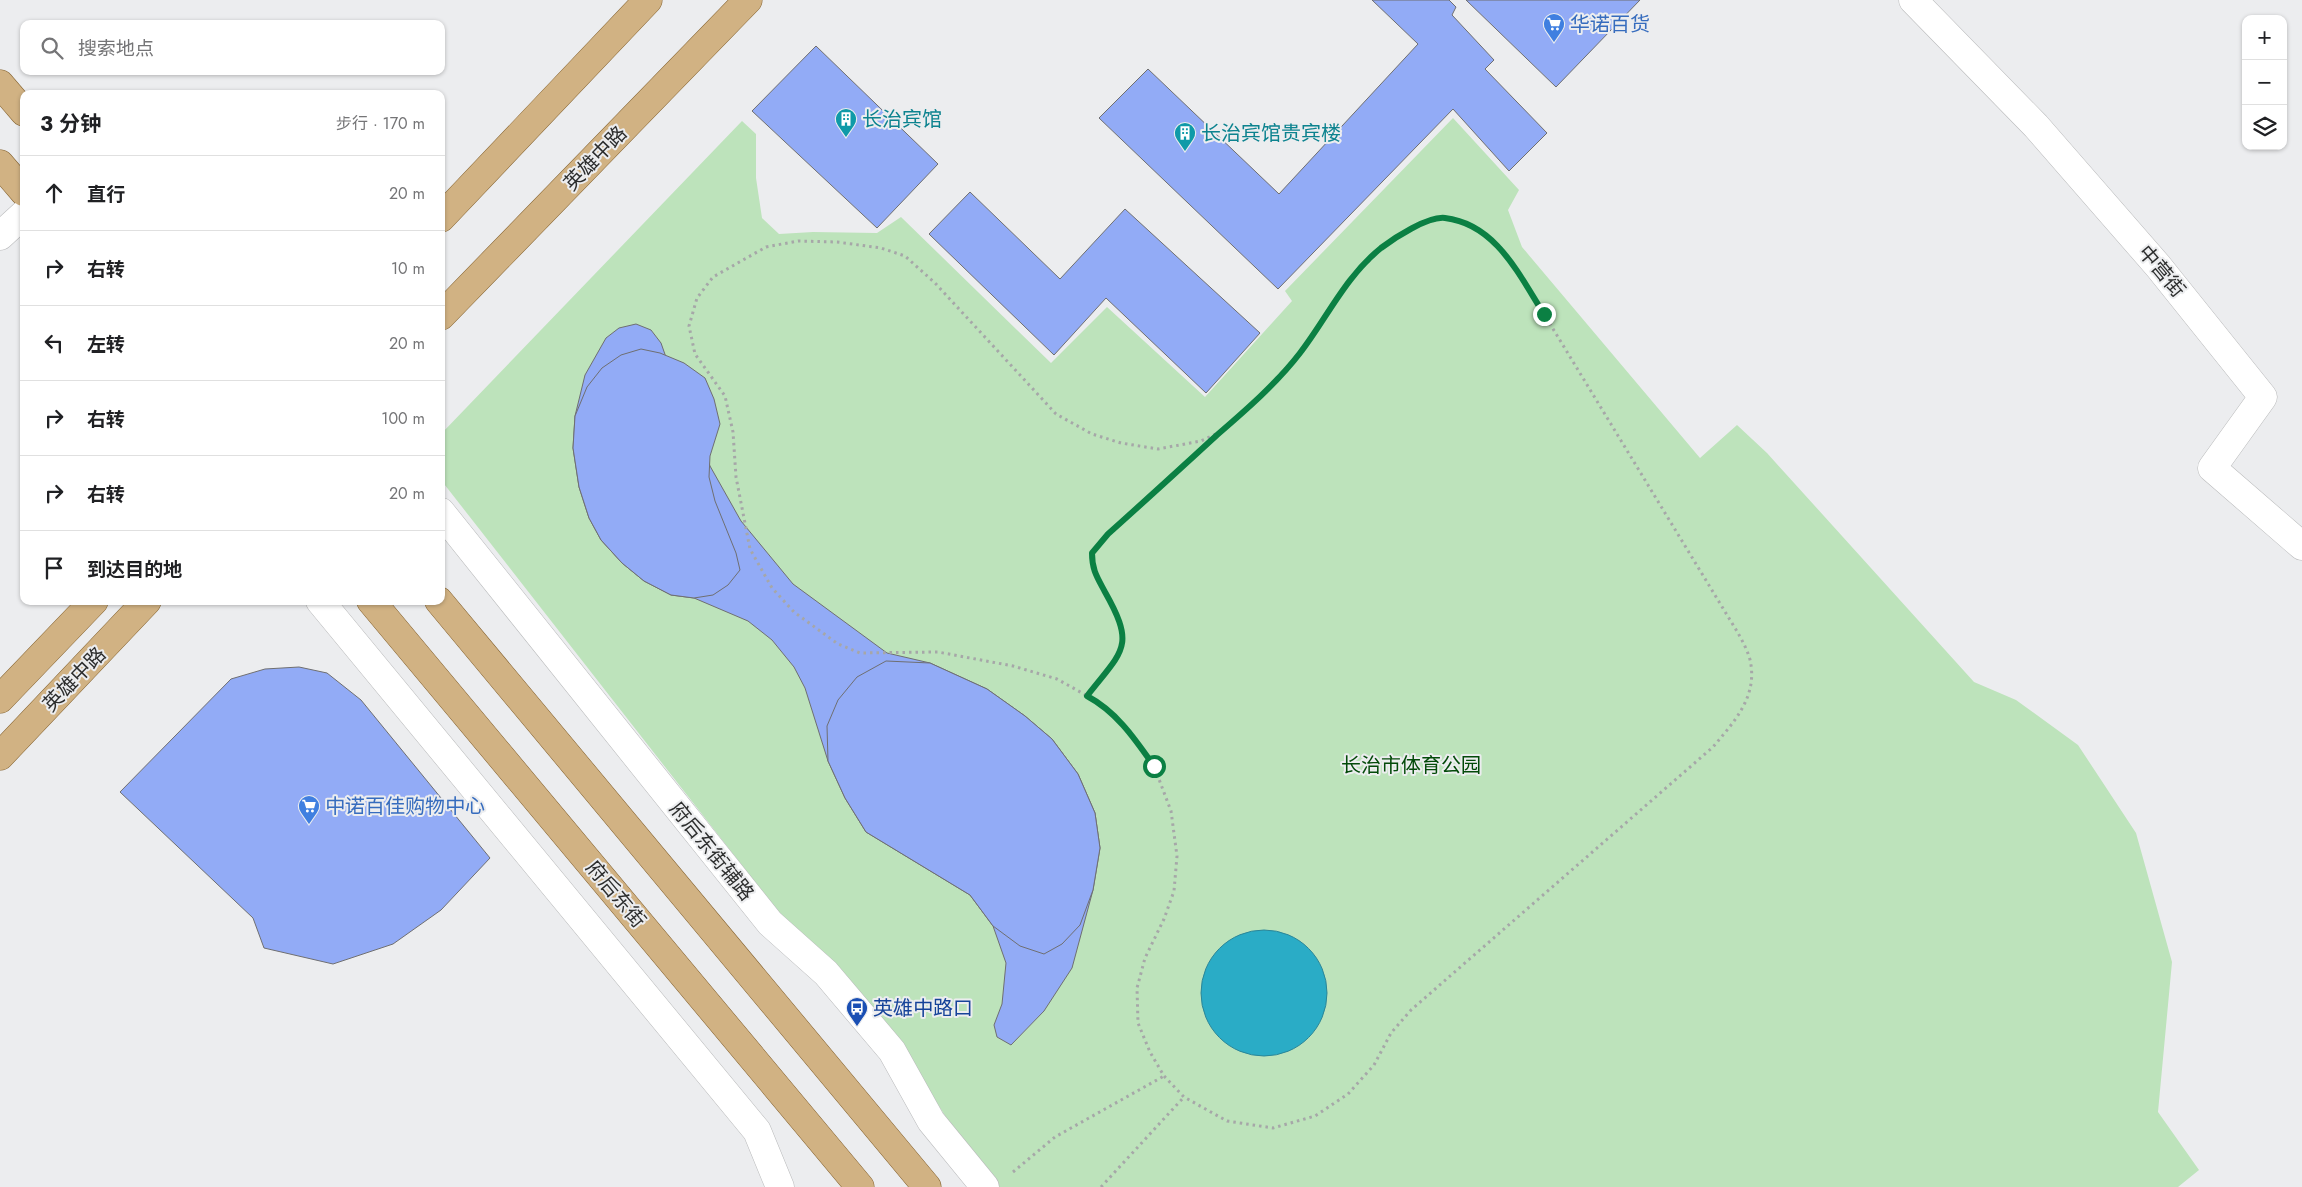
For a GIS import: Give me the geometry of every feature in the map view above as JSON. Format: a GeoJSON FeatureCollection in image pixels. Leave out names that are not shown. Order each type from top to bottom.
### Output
{"type":"FeatureCollection","features":[{"type":"Feature","properties":{"kind":"main road"},"geometry":{"type":"LineString","coordinates":[[445,214],[648,0]]}},
{"type":"Feature","properties":{"kind":"main road","name":"英雄中路"},"geometry":{"type":"LineString","coordinates":[[445,312],[748,0]]}},
{"type":"Feature","properties":{"kind":"main road"},"geometry":{"type":"LineString","coordinates":[[0,84],[20,107]]}},
{"type":"Feature","properties":{"kind":"main road"},"geometry":{"type":"LineString","coordinates":[[0,164],[20,187]]}},
{"type":"Feature","properties":{"kind":"main road","name":"英雄中路"},"geometry":{"type":"LineString","coordinates":[[0,698],[90,605]]}},
{"type":"Feature","properties":{"kind":"main road","name":"英雄中路"},"geometry":{"type":"LineString","coordinates":[[0,756],[143,605]]}},
{"type":"Feature","properties":{"kind":"main road","name":"府后东街"},"geometry":{"type":"LineString","coordinates":[[374,605],[860,1187]]}},
{"type":"Feature","properties":{"kind":"main road"},"geometry":{"type":"LineString","coordinates":[[442,605],[926,1187]]}},
{"type":"Feature","properties":{"kind":"street","name":"中营街"},"geometry":{"type":"LineString","coordinates":[[1913,0],[2036,126],[2158,266],[2263,397],[2212,468],[2302,546]]}},
{"type":"Feature","properties":{"kind":"street"},"geometry":{"type":"LineString","coordinates":[[0,236],[20,218]]}},
{"type":"Feature","properties":{"kind":"street","name":"府后东街辅路"},"geometry":{"type":"LineString","coordinates":[[445,517],[770,923],[826,973],[892,1050],[932,1121],[985,1187]]}},
{"type":"Feature","properties":{"kind":"street"},"geometry":{"type":"LineString","coordinates":[[323,605],[757,1131],[780,1187]]}},
{"type":"Feature","properties":{"kind":"path"},"geometry":{"type":"LineString","coordinates":[[1087,696],[1117,656],[1124,639],[1119,617],[1092,568],[1092,553],[1108,534],[1222,431],[1256,400],[1300,353],[1332,304],[1356,274],[1381,248],[1416,226],[1443,218],[1470,225],[1502,248],[1738,632],[1752,664],[1751,690],[1739,716],[1713,747],[1411,1010],[1391,1033],[1374,1065],[1348,1094],[1314,1116],[1273,1128],[1227,1120],[1184,1097],[1164,1076],[1150,1052],[1138,1023],[1137,988],[1145,958],[1164,919],[1174,891],[1177,856],[1171,811],[1154,766],[1130,731],[1100,703],[1087,696],[1057,679],[1012,666],[938,652],[860,653],[838,644],[794,612],[772,588],[750,549],[736,477],[733,432],[725,396],[695,354],[689,326],[696,298],[713,278],[766,247],[798,241],[837,242],[881,248],[905,256],[935,283],[1056,414],[1084,430],[1122,443],[1158,449],[1201,441],[1222,431]]}},
{"type":"Feature","properties":{"kind":"path"},"geometry":{"type":"LineString","coordinates":[[1009,1175],[1055,1137],[1164,1076]]}},
{"type":"Feature","properties":{"kind":"path"},"geometry":{"type":"LineString","coordinates":[[1101,1187],[1184,1097]]}},
{"type":"Feature","properties":{"kind":"green space","name":"长治市体育公园"},"geometry":{"type":"Polygon","coordinates":[[[1453,118],[1519,190],[1508,210],[1522,247],[1700,458],[1737,425],[1767,453],[1974,682],[2016,700],[2078,745],[2136,833],[2172,962],[2158,1112],[2199,1170],[2178,1187],[999,1187],[963,1144],[916,1070],[801,941],[445,485],[445,430],[742,121],[756,134],[756,178],[762,218],[779,234],[813,232],[877,233],[901,217],[1051,363],[1107,307],[1205,397],[1292,301],[1285,291],[1453,118]]]}},
{"type":"Feature","properties":{"kind":"water"},"geometry":{"type":"Polygon","coordinates":[[[1264,930],[1288,935],[1309,948],[1322,969],[1327,993],[1322,1017],[1309,1038],[1288,1051],[1264,1056],[1240,1051],[1219,1038],[1206,1017],[1201,993],[1206,969],[1219,948],[1240,935],[1264,930]]]}},
{"type":"Feature","properties":{"kind":"building","name":"长治宾馆贵宾楼"},"geometry":{"type":"Polygon","coordinates":[[[1372,0],[1449,0],[1456,7],[1452,15],[1494,60],[1485,69],[1547,133],[1509,171],[1453,109],[1278,289],[1099,118],[1148,69],[1279,194],[1418,44],[1372,0]]]}},
{"type":"Feature","properties":{"kind":"building","name":"华诺百货"},"geometry":{"type":"Polygon","coordinates":[[[1466,0],[1640,0],[1556,87],[1466,0]]]}},
{"type":"Feature","properties":{"kind":"building","name":"长治宾馆"},"geometry":{"type":"Polygon","coordinates":[[[816,46],[938,164],[877,228],[752,111],[816,46]]]}},
{"type":"Feature","properties":{"kind":"building"},"geometry":{"type":"Polygon","coordinates":[[[970,192],[1060,279],[1125,209],[1260,333],[1206,393],[1106,298],[1054,355],[929,234],[970,192]]]}},
{"type":"Feature","properties":{"kind":"building"},"geometry":{"type":"Polygon","coordinates":[[[636,324],[651,330],[661,343],[675,383],[695,423],[710,466],[741,521],[793,584],[887,653],[930,663],[987,689],[1025,716],[1052,739],[1078,774],[1095,813],[1100,848],[1093,890],[1072,968],[1044,1011],[1011,1045],[997,1037],[994,1025],[1002,1004],[1006,963],[993,926],[970,895],[866,832],[845,798],[828,761],[805,688],[794,667],[772,640],[748,621],[694,598],[671,595],[644,581],[622,563],[601,540],[589,518],[579,487],[573,448],[575,416],[585,375],[606,338],[619,328],[636,324]]]}},
{"type":"Feature","properties":{"kind":"building"},"geometry":{"type":"Polygon","coordinates":[[[641,349],[660,353],[684,363],[705,378],[714,399],[720,424],[710,456],[709,477],[715,501],[736,553],[740,570],[728,585],[713,595],[694,598],[671,595],[644,581],[622,563],[601,540],[589,518],[579,487],[573,448],[575,416],[587,387],[602,368],[621,355],[641,349]]]}},
{"type":"Feature","properties":{"kind":"building"},"geometry":{"type":"Polygon","coordinates":[[[886,661],[930,663],[987,689],[1025,716],[1052,739],[1078,774],[1095,813],[1100,848],[1093,890],[1080,925],[1062,944],[1044,954],[1020,946],[993,926],[970,895],[866,832],[845,798],[828,761],[827,726],[838,700],[857,677],[886,661]]]}},
{"type":"Feature","properties":{"kind":"building","name":"中诺百佳购物中心"},"geometry":{"type":"Polygon","coordinates":[[[299,667],[327,673],[361,700],[490,858],[441,910],[393,944],[333,964],[264,948],[253,918],[120,792],[231,679],[265,669],[299,667]]]}},
{"type":"Feature","properties":{"kind":"place","name":"华诺百货"},"geometry":{"type":"Point","coordinates":[1554,43]}},
{"type":"Feature","properties":{"kind":"place","name":"长治宾馆"},"geometry":{"type":"Point","coordinates":[846,138]}},
{"type":"Feature","properties":{"kind":"place","name":"长治宾馆贵宾楼"},"geometry":{"type":"Point","coordinates":[1185,152]}},
{"type":"Feature","properties":{"kind":"place","name":"中诺百佳购物中心"},"geometry":{"type":"Point","coordinates":[309,825]}},
{"type":"Feature","properties":{"kind":"place","name":"英雄中路口"},"geometry":{"type":"Point","coordinates":[857,1027]}},
{"type":"Feature","properties":{"kind":"route"},"geometry":{"type":"LineString","coordinates":[[1154,766],[1130,731],[1100,703],[1087,696],[1117,656],[1124,639],[1119,617],[1092,568],[1092,553],[1108,534],[1256,400],[1300,353],[1332,304],[1356,274],[1381,248],[1416,226],[1443,218],[1470,225],[1502,248],[1544,314]]}}]}
